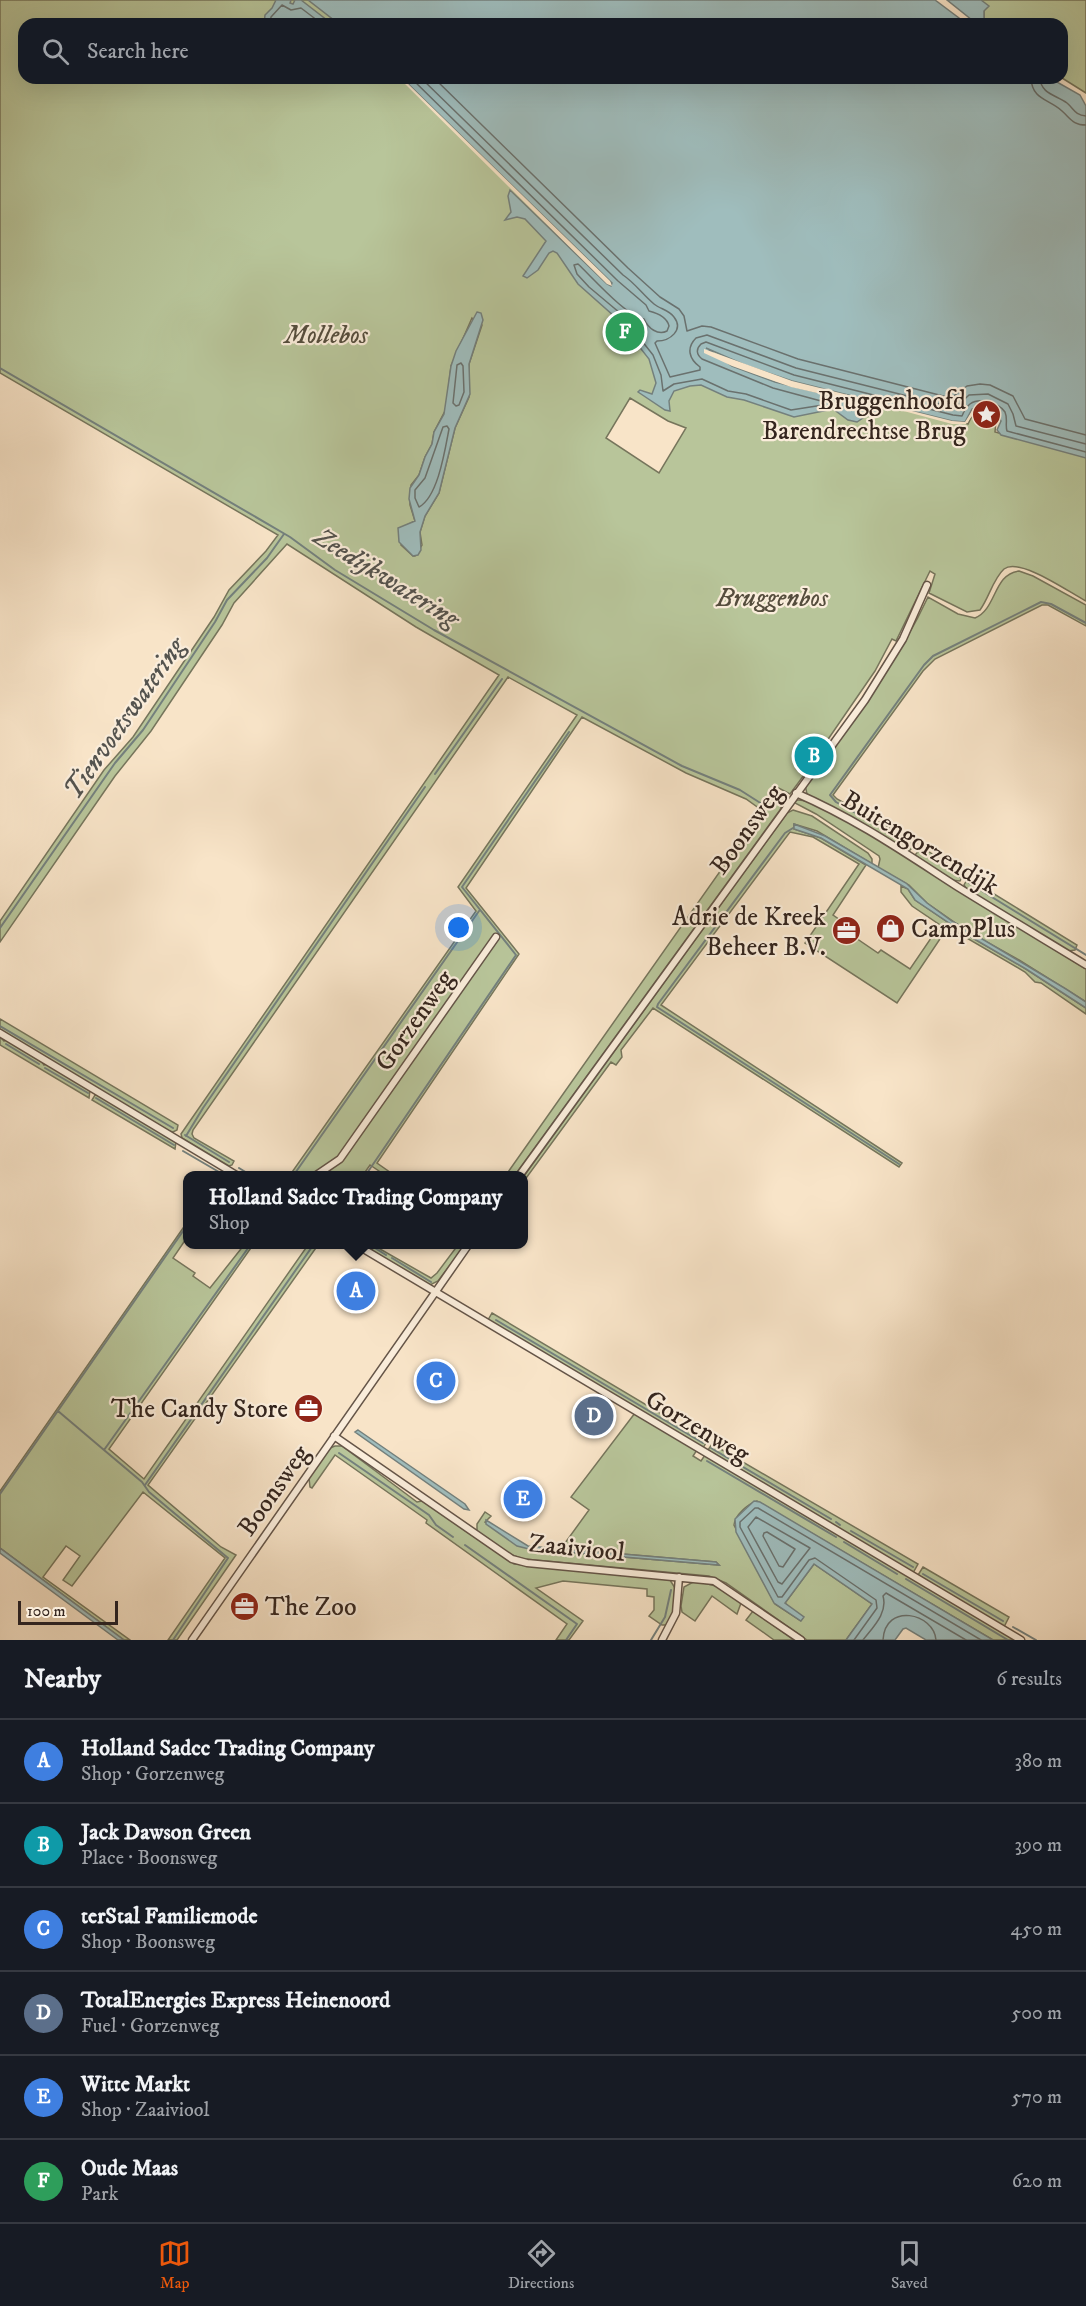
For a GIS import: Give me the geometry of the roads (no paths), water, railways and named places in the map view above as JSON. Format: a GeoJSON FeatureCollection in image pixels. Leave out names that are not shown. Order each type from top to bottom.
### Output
{"type":"FeatureCollection","features":[{"type":"Feature","properties":{"kind":"street","name":"Boonsweg"},"geometry":{"type":"LineString","coordinates":[[523,1171],[884,672],[908,630],[927,585]]}},
{"type":"Feature","properties":{"kind":"street","name":"Buitengorzendijk"},"geometry":{"type":"LineString","coordinates":[[796,793],[836,811],[887,840],[959,888],[1086,965]]}},
{"type":"Feature","properties":{"kind":"street","name":"Gorzenweg"},"geometry":{"type":"LineString","coordinates":[[322,1171],[340,1159],[496,937]]}},
{"type":"Feature","properties":{"kind":"street"},"geometry":{"type":"LineString","coordinates":[[0,1033],[230,1171]]}},
{"type":"Feature","properties":{"kind":"street","name":"Gorzenweg"},"geometry":{"type":"LineString","coordinates":[[362,1249],[1021,1640]]}},
{"type":"Feature","properties":{"kind":"street","name":"Boonsweg"},"geometry":{"type":"LineString","coordinates":[[192,1640],[466,1249]]}},
{"type":"Feature","properties":{"kind":"street","name":"Zaaiviool"},"geometry":{"type":"LineString","coordinates":[[334,1436],[514,1560],[718,1582],[801,1640]]}},
{"type":"Feature","properties":{"kind":"street"},"geometry":{"type":"LineString","coordinates":[[662,1640],[676,1613],[679,1577]]}},
{"type":"Feature","properties":{"kind":"water"},"geometry":{"type":"Polygon","coordinates":[[[276,0],[291,0],[290,3],[293,4],[295,0],[301,0],[324,18],[265,18],[276,0]]]}},
{"type":"Feature","properties":{"kind":"water"},"geometry":{"type":"Polygon","coordinates":[[[308,0],[935,0],[959,18],[331,18],[308,0]]]}},
{"type":"Feature","properties":{"kind":"water"},"geometry":{"type":"Polygon","coordinates":[[[947,0],[981,0],[989,6],[984,11],[984,18],[970,18],[947,0]]]}},
{"type":"Feature","properties":{"kind":"water"},"geometry":{"type":"Polygon","coordinates":[[[408,84],[1061,84],[1080,95],[1086,106],[1086,458],[1001,435],[997,430],[1001,421],[996,411],[981,406],[972,409],[965,422],[952,421],[792,381],[745,365],[706,348],[732,366],[775,382],[883,408],[879,416],[866,416],[857,422],[848,420],[833,409],[794,417],[744,400],[727,397],[701,385],[674,391],[669,401],[670,411],[665,410],[638,392],[640,390],[652,394],[656,383],[649,359],[638,345],[622,334],[615,317],[578,284],[557,253],[553,251],[549,253],[538,270],[527,278],[523,276],[546,241],[525,219],[517,217],[505,220],[511,212],[508,196],[510,190],[607,284],[611,286],[612,283],[408,84]]]}},
{"type":"Feature","properties":{"kind":"water"},"geometry":{"type":"Polygon","coordinates":[[[477,312],[481,313],[483,320],[469,364],[470,394],[455,428],[439,493],[425,516],[420,532],[421,550],[418,555],[413,556],[399,542],[398,528],[415,521],[409,499],[410,488],[419,475],[432,444],[434,432],[444,414],[451,366],[456,351],[477,312]]]}},
{"type":"Feature","properties":{"kind":"water"},"geometry":{"type":"Polygon","coordinates":[[[794,824],[825,836],[906,883],[927,903],[952,921],[1066,989],[1086,1002],[1086,1008],[1026,969],[964,933],[915,900],[908,889],[821,838],[794,829],[794,824]]]}},
{"type":"Feature","properties":{"kind":"water"},"geometry":{"type":"Polygon","coordinates":[[[358,1430],[465,1504],[469,1510],[464,1509],[355,1432],[358,1430]]]}},
{"type":"Feature","properties":{"kind":"water"},"geometry":{"type":"Polygon","coordinates":[[[754,1501],[760,1502],[993,1640],[926,1640],[906,1628],[895,1640],[846,1640],[872,1604],[814,1564],[785,1603],[804,1617],[801,1621],[774,1603],[736,1532],[735,1519],[754,1501]]]}},
{"type":"Feature","properties":{"kind":"water"},"geometry":{"type":"Polygon","coordinates":[[[486,1520],[528,1546],[716,1562],[719,1565],[529,1549],[517,1546],[486,1524],[486,1520]]]}},
{"type":"Feature","properties":{"kind":"water"},"geometry":{"type":"Polygon","coordinates":[[[0,1548],[124,1640],[118,1640],[0,1553],[0,1548]]]}},
{"type":"Feature","properties":{"kind":"waterway","name":"Zeedijkwatering"},"geometry":{"type":"LineString","coordinates":[[0,368],[290,537],[335,570],[434,630],[682,766],[740,790],[762,804]]}},
{"type":"Feature","properties":{"kind":"waterway","name":"Tienvoetswatering"},"geometry":{"type":"LineString","coordinates":[[0,928],[115,763],[143,730],[215,622],[227,600],[267,558],[284,534]]}},
{"type":"Feature","properties":{"kind":"waterway"},"geometry":{"type":"LineString","coordinates":[[911,844],[836,802],[830,795],[924,665],[933,656],[1041,602],[1051,604],[1086,623]]}},
{"type":"Feature","properties":{"kind":"waterway"},"geometry":{"type":"LineString","coordinates":[[435,774],[502,679]]}},
{"type":"Feature","properties":{"kind":"waterway"},"geometry":{"type":"LineString","coordinates":[[368,1171],[516,955],[462,887],[569,732]]}},
{"type":"Feature","properties":{"kind":"waterway"},"geometry":{"type":"LineString","coordinates":[[186,1136],[425,787]]}},
{"type":"Feature","properties":{"kind":"waterway"},"geometry":{"type":"LineString","coordinates":[[793,828],[785,833],[657,1007],[899,1164]]}},
{"type":"Feature","properties":{"kind":"waterway"},"geometry":{"type":"LineString","coordinates":[[921,851],[960,877]]}},
{"type":"Feature","properties":{"kind":"waterway"},"geometry":{"type":"LineString","coordinates":[[969,883],[1086,955]]}},
{"type":"Feature","properties":{"kind":"waterway"},"geometry":{"type":"LineString","coordinates":[[297,1171],[479,911]]}},
{"type":"Feature","properties":{"kind":"waterway"},"geometry":{"type":"LineString","coordinates":[[0,1026],[173,1128]]}},
{"type":"Feature","properties":{"kind":"waterway"},"geometry":{"type":"LineString","coordinates":[[6,1044],[39,1064]]}},
{"type":"Feature","properties":{"kind":"waterway"},"geometry":{"type":"LineString","coordinates":[[45,1068],[88,1093]]}},
{"type":"Feature","properties":{"kind":"waterway"},"geometry":{"type":"LineString","coordinates":[[96,1098],[174,1145]]}},
{"type":"Feature","properties":{"kind":"waterway"},"geometry":{"type":"LineString","coordinates":[[185,1135],[229,1162]]}},
{"type":"Feature","properties":{"kind":"waterway"},"geometry":{"type":"LineString","coordinates":[[183,1151],[217,1171]]}},
{"type":"Feature","properties":{"kind":"waterway"},"geometry":{"type":"LineString","coordinates":[[239,1168],[244,1171]]}},
{"type":"Feature","properties":{"kind":"waterway"},"geometry":{"type":"LineString","coordinates":[[0,1494],[183,1231]]}},
{"type":"Feature","properties":{"kind":"waterway"},"geometry":{"type":"LineString","coordinates":[[173,1640],[228,1558],[149,1492],[142,1482],[104,1450],[247,1249]]}},
{"type":"Feature","properties":{"kind":"waterway"},"geometry":{"type":"LineString","coordinates":[[145,1485],[310,1249]]}},
{"type":"Feature","properties":{"kind":"waterway"},"geometry":{"type":"LineString","coordinates":[[377,1249],[386,1255]]}},
{"type":"Feature","properties":{"kind":"waterway"},"geometry":{"type":"LineString","coordinates":[[392,1258],[431,1282]]}},
{"type":"Feature","properties":{"kind":"waterway"},"geometry":{"type":"LineString","coordinates":[[496,1320],[703,1443]]}},
{"type":"Feature","properties":{"kind":"waterway"},"geometry":{"type":"LineString","coordinates":[[58,1411],[104,1450]]}},
{"type":"Feature","properties":{"kind":"waterway"},"geometry":{"type":"LineString","coordinates":[[711,1448],[831,1519]]}},
{"type":"Feature","properties":{"kind":"waterway"},"geometry":{"type":"LineString","coordinates":[[339,1453],[429,1515],[436,1525],[453,1537]]}},
{"type":"Feature","properties":{"kind":"waterway"},"geometry":{"type":"LineString","coordinates":[[707,1461],[836,1537]]}},
{"type":"Feature","properties":{"kind":"waterway"},"geometry":{"type":"LineString","coordinates":[[836,1522],[840,1525]]}},
{"type":"Feature","properties":{"kind":"waterway"},"geometry":{"type":"LineString","coordinates":[[851,1531],[913,1567]]}},
{"type":"Feature","properties":{"kind":"waterway"},"geometry":{"type":"LineString","coordinates":[[844,1542],[897,1574]]}},
{"type":"Feature","properties":{"kind":"waterway"},"geometry":{"type":"LineString","coordinates":[[465,1545],[577,1624],[566,1640]]}},
{"type":"Feature","properties":{"kind":"waterway"},"geometry":{"type":"LineString","coordinates":[[923,1574],[1003,1621]]}},
{"type":"Feature","properties":{"kind":"waterway"},"geometry":{"type":"LineString","coordinates":[[906,1579],[1008,1640]]}},
{"type":"Feature","properties":{"kind":"waterway"},"geometry":{"type":"LineString","coordinates":[[651,1640],[665,1617],[671,1590]]}},
{"type":"Feature","properties":{"kind":"waterway"},"geometry":{"type":"LineString","coordinates":[[1013,1627],[1036,1640]]}},
{"type":"Feature","properties":{"kind":"place","name":"Oude Maas"},"geometry":{"type":"Point","coordinates":[625,332]}},
{"type":"Feature","properties":{"kind":"place","name":"Bruggenhoofd Barendrechtse Brug"},"geometry":{"type":"Point","coordinates":[987,415]}},
{"type":"Feature","properties":{"kind":"place","name":"Jack Dawson Green"},"geometry":{"type":"Point","coordinates":[814,756]}},
{"type":"Feature","properties":{"kind":"place","name":"CampPlus"},"geometry":{"type":"Point","coordinates":[890,928]}},
{"type":"Feature","properties":{"kind":"place","name":"Adrie de Kreek Beheer B.V."},"geometry":{"type":"Point","coordinates":[847,931]}},
{"type":"Feature","properties":{"kind":"place","name":"Holland Sadcc Trading Company"},"geometry":{"type":"Point","coordinates":[356,1291]}},
{"type":"Feature","properties":{"kind":"place","name":"terStal Familiemode"},"geometry":{"type":"Point","coordinates":[436,1381]}},
{"type":"Feature","properties":{"kind":"place","name":"The Candy Store"},"geometry":{"type":"Point","coordinates":[309,1408]}},
{"type":"Feature","properties":{"kind":"place","name":"TotalEnergies Express Heinenoord"},"geometry":{"type":"Point","coordinates":[594,1416]}},
{"type":"Feature","properties":{"kind":"place","name":"Witte Markt"},"geometry":{"type":"Point","coordinates":[523,1499]}},
{"type":"Feature","properties":{"kind":"place","name":"The Zoo"},"geometry":{"type":"Point","coordinates":[244,1606]}},
{"type":"Feature","properties":{"kind":"park label","name":"Mollebos"},"geometry":{"type":"Point","coordinates":[326,334]}},
{"type":"Feature","properties":{"kind":"park label","name":"Bruggenbos"},"geometry":{"type":"Point","coordinates":[772,597]}}]}
